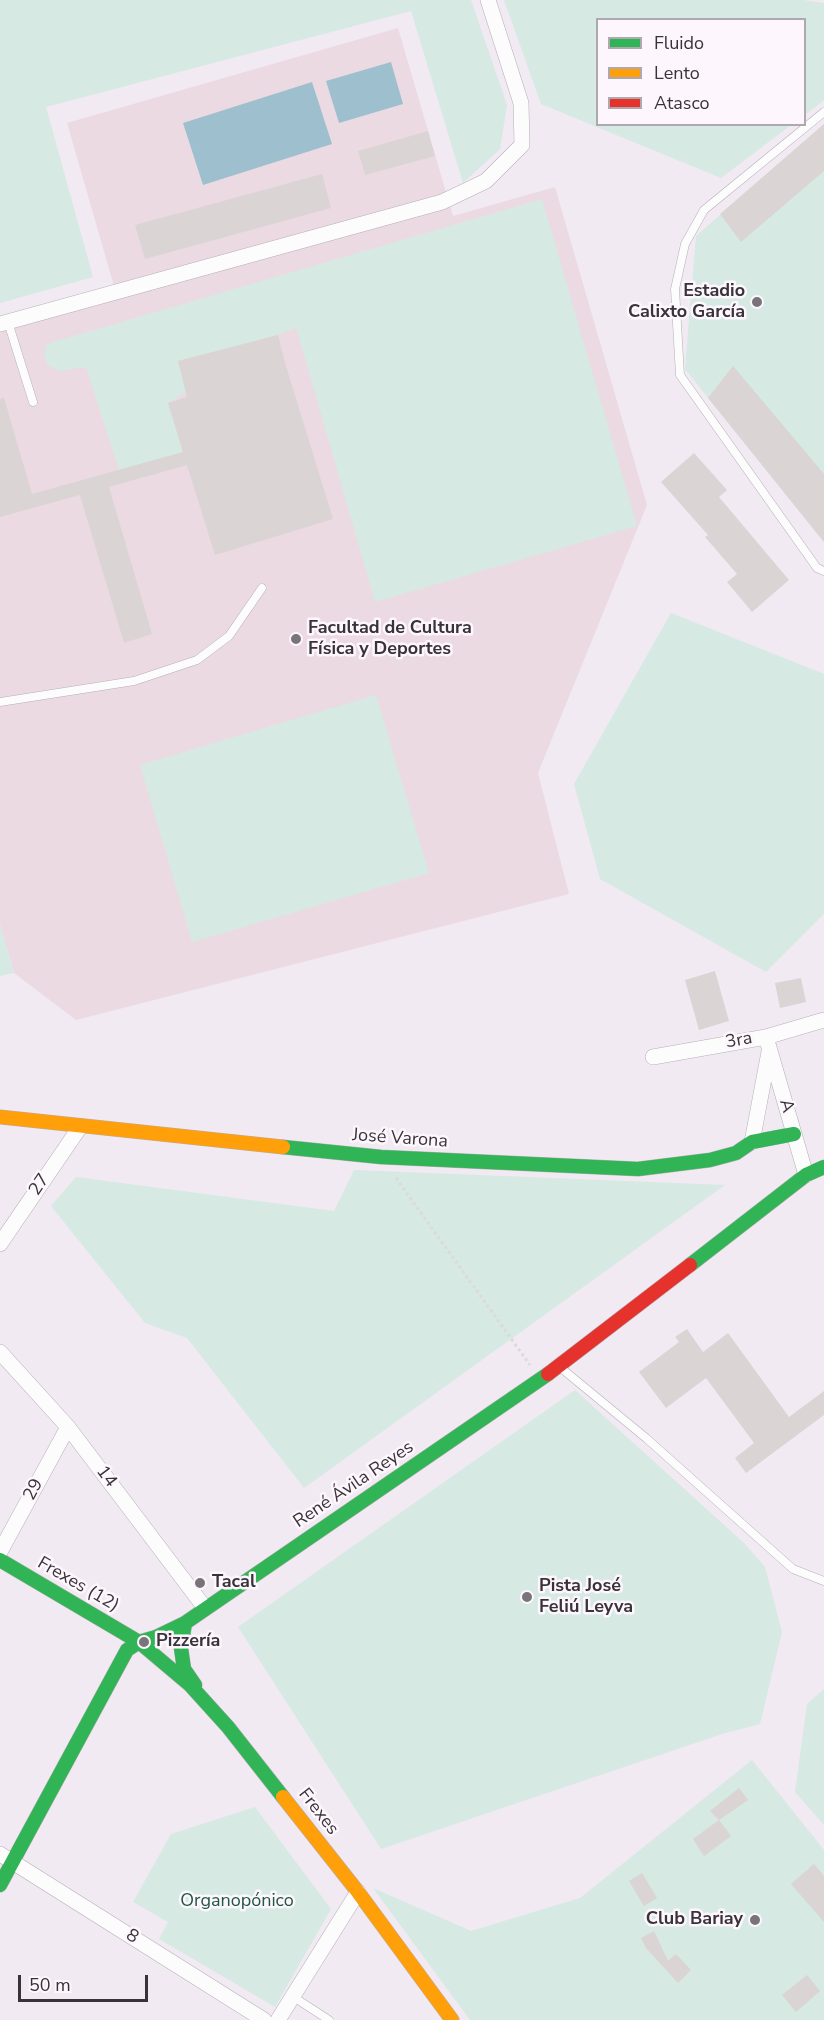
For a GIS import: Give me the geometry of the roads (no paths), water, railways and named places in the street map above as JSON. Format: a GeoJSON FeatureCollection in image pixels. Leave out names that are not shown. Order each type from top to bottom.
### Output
{"type":"FeatureCollection","features":[{"type":"Feature","properties":{"kind":"street"},"geometry":{"type":"LineString","coordinates":[[4,323],[442,202],[486,181],[522,145],[521,103],[488,0]]}},
{"type":"Feature","properties":{"kind":"street","name":"3ra"},"geometry":{"type":"LineString","coordinates":[[653,1057],[768,1043],[824,1020]]}},
{"type":"Feature","properties":{"kind":"street"},"geometry":{"type":"LineString","coordinates":[[752,1142],[768,1043]]}},
{"type":"Feature","properties":{"kind":"street","name":"A"},"geometry":{"type":"LineString","coordinates":[[768,1043],[806,1175]]}},
{"type":"Feature","properties":{"kind":"street","name":"José Varona"},"geometry":{"type":"LineString","coordinates":[[0,1117],[381,1157],[638,1169],[728,1156],[736,1154],[752,1142],[794,1134]]}},
{"type":"Feature","properties":{"kind":"street","name":"27"},"geometry":{"type":"LineString","coordinates":[[0,1244],[80,1127]]}},
{"type":"Feature","properties":{"kind":"street","name":"René Ávila Reyes"},"geometry":{"type":"LineString","coordinates":[[0,1886],[6,1858],[127,1650],[139,1642],[156,1638],[185,1623],[541,1380],[806,1175],[824,1167]]}},
{"type":"Feature","properties":{"kind":"street","name":"14"},"geometry":{"type":"LineString","coordinates":[[0,1352],[68,1428],[205,1608]]}},
{"type":"Feature","properties":{"kind":"street","name":"29"},"geometry":{"type":"LineString","coordinates":[[0,1552],[68,1428]]}},
{"type":"Feature","properties":{"kind":"street","name":"Frexes (12)"},"geometry":{"type":"LineString","coordinates":[[0,1560],[139,1642]]}},
{"type":"Feature","properties":{"kind":"street"},"geometry":{"type":"LineString","coordinates":[[185,1623],[181,1648],[184,1669],[209,1705]]}},
{"type":"Feature","properties":{"kind":"street","name":"Frexes"},"geometry":{"type":"LineString","coordinates":[[139,1642],[190,1685],[209,1705],[358,1893],[452,2020]]}},
{"type":"Feature","properties":{"kind":"street","name":"8"},"geometry":{"type":"LineString","coordinates":[[6,1858],[264,2020]]}},
{"type":"Feature","properties":{"kind":"street"},"geometry":{"type":"LineString","coordinates":[[278,2020],[358,1893]]}},
{"type":"Feature","properties":{"kind":"lane"},"geometry":{"type":"LineString","coordinates":[[824,112],[704,210],[685,244],[675,289],[680,375],[817,568],[824,571]]}},
{"type":"Feature","properties":{"kind":"lane"},"geometry":{"type":"LineString","coordinates":[[4,323],[33,402]]}},
{"type":"Feature","properties":{"kind":"lane"},"geometry":{"type":"LineString","coordinates":[[0,702],[134,681],[197,660],[229,636],[262,588]]}},
{"type":"Feature","properties":{"kind":"lane"},"geometry":{"type":"LineString","coordinates":[[558,1365],[646,1438],[793,1569],[824,1581]]}},
{"type":"Feature","properties":{"kind":"lane"},"geometry":{"type":"LineString","coordinates":[[292,1996],[329,2020]]}},
{"type":"Feature","properties":{"kind":"water"},"geometry":{"type":"Polygon","coordinates":[[[391,62],[403,104],[339,123],[326,81],[391,62]]]}},
{"type":"Feature","properties":{"kind":"water"},"geometry":{"type":"Polygon","coordinates":[[[312,82],[332,144],[203,185],[183,123],[312,82]]]}},
{"type":"Feature","properties":{"kind":"place","name":"Estadio Calixto García"},"geometry":{"type":"Point","coordinates":[757,302]}},
{"type":"Feature","properties":{"kind":"place","name":"Facultad de Cultura Física y Deportes"},"geometry":{"type":"Point","coordinates":[296,639]}},
{"type":"Feature","properties":{"kind":"place","name":"Tacal"},"geometry":{"type":"Point","coordinates":[200,1583]}},
{"type":"Feature","properties":{"kind":"place","name":"Pista José Feliú Leyva"},"geometry":{"type":"Point","coordinates":[527,1597]}},
{"type":"Feature","properties":{"kind":"place","name":"Pizzería"},"geometry":{"type":"Point","coordinates":[144,1642]}},
{"type":"Feature","properties":{"kind":"place","name":"Club Bariay"},"geometry":{"type":"Point","coordinates":[755,1920]}},
{"type":"Feature","properties":{"kind":"park label","name":"Organopónico"},"geometry":{"type":"Point","coordinates":[237,1902]}}]}
